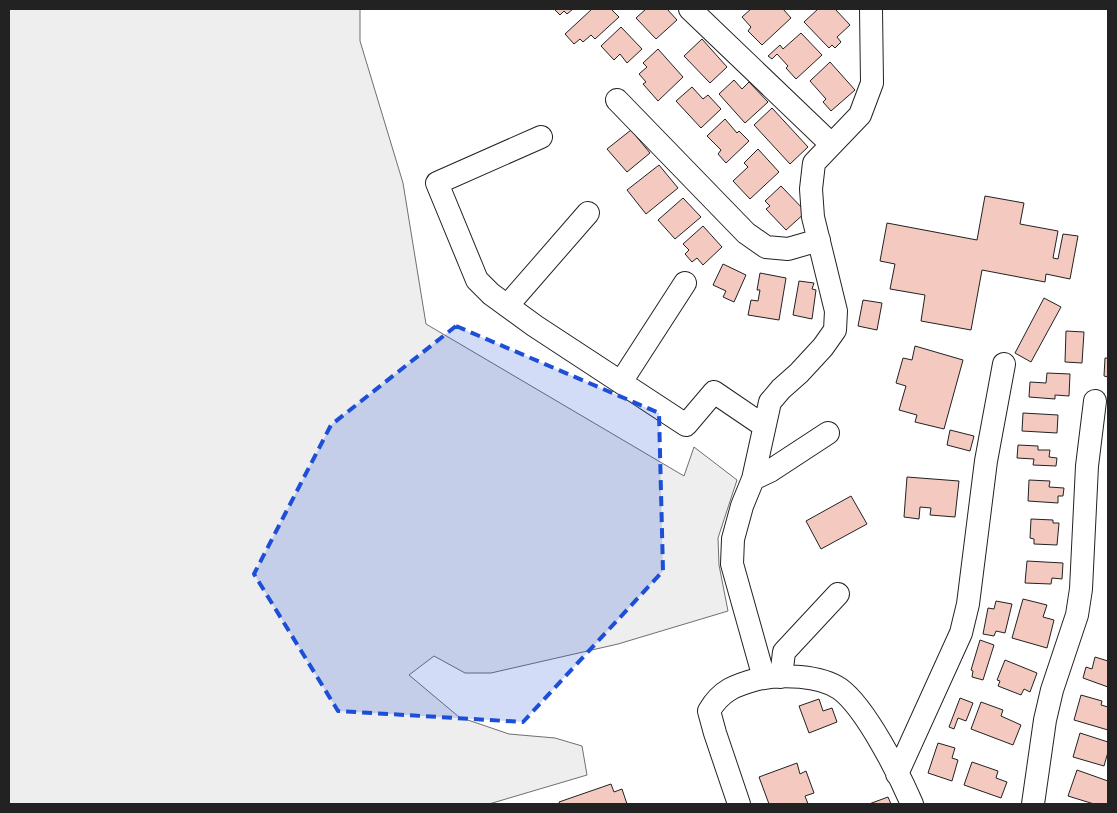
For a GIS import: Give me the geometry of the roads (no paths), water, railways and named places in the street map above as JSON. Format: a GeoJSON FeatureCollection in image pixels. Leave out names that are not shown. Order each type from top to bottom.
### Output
{"type":"FeatureCollection","features":[{"type":"Feature","properties":{"kind":"street"},"geometry":{"type":"LineString","coordinates":[[690,9],[831,144]]}},
{"type":"Feature","properties":{"kind":"street"},"geometry":{"type":"LineString","coordinates":[[772,677],[732,564],[733,539],[742,506],[753,479],[770,402],[824,347],[834,330],[836,311],[813,217],[811,188],[814,163],[860,115],[872,84],[869,11]]}},
{"type":"Feature","properties":{"kind":"street"},"geometry":{"type":"LineString","coordinates":[[617,100],[746,233],[766,247],[788,249],[819,240]]}},
{"type":"Feature","properties":{"kind":"street"},"geometry":{"type":"LineString","coordinates":[[541,137],[437,183],[477,280],[507,306],[686,425],[714,392],[764,426]]}},
{"type":"Feature","properties":{"kind":"street"},"geometry":{"type":"LineString","coordinates":[[507,306],[588,213]]}},
{"type":"Feature","properties":{"kind":"street"},"geometry":{"type":"LineString","coordinates":[[621,382],[685,283]]}},
{"type":"Feature","properties":{"kind":"street"},"geometry":{"type":"LineString","coordinates":[[897,774],[961,633],[968,604],[986,461],[1004,364]]}},
{"type":"Feature","properties":{"kind":"street"},"geometry":{"type":"LineString","coordinates":[[1033,804],[1045,720],[1052,690],[1077,615],[1081,589],[1087,466],[1095,400]]}},
{"type":"Feature","properties":{"kind":"street"},"geometry":{"type":"LineString","coordinates":[[753,479],[770,472],[828,433]]}},
{"type":"Feature","properties":{"kind":"street"},"geometry":{"type":"LineString","coordinates":[[772,677],[784,652],[838,594]]}},
{"type":"Feature","properties":{"kind":"street"},"geometry":{"type":"LineString","coordinates":[[739,804],[709,711],[716,699],[728,690],[743,684],[772,677],[814,678],[839,688],[855,704],[876,735],[912,804]]}}]}
